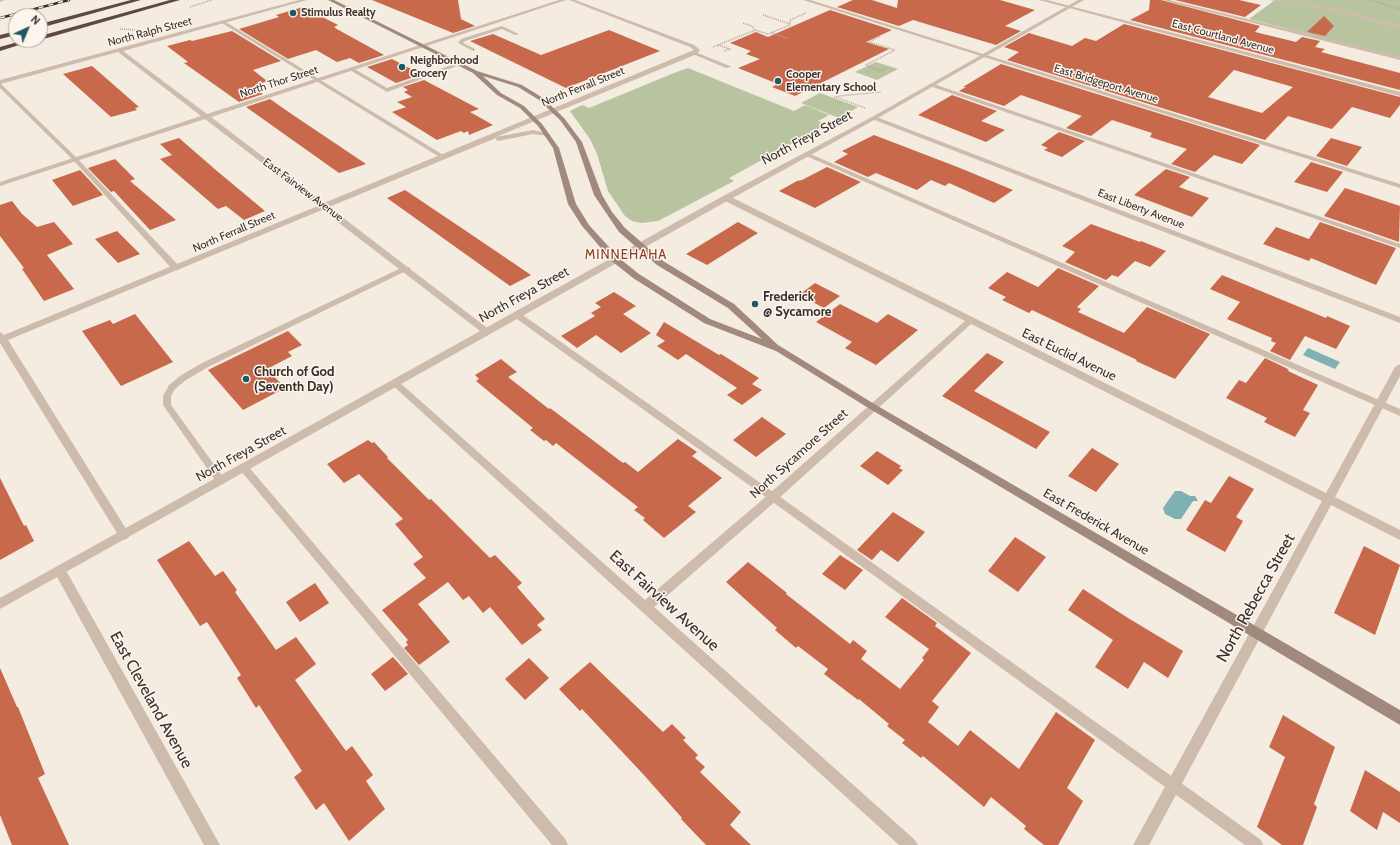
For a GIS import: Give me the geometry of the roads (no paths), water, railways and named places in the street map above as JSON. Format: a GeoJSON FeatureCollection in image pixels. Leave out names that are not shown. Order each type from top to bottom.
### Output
{"type":"FeatureCollection","features":[{"type":"Feature","properties":{"kind":"highway"},"geometry":{"type":"LineString","coordinates":[[48,24],[138,0]]}},
{"type":"Feature","properties":{"kind":"highway"},"geometry":{"type":"LineString","coordinates":[[48,36],[177,0]]}},
{"type":"Feature","properties":{"kind":"main road"},"geometry":{"type":"LineString","coordinates":[[330,0],[476,72],[520,86],[541,99],[554,110],[579,142],[598,195],[609,213],[640,247]]}},
{"type":"Feature","properties":{"kind":"main road"},"geometry":{"type":"LineString","coordinates":[[476,72],[499,94],[522,107],[534,118],[548,135],[556,148],[561,162],[572,204],[586,226],[616,260]]}},
{"type":"Feature","properties":{"kind":"main road","name":"East Frederick Avenue"},"geometry":{"type":"LineString","coordinates":[[640,247],[660,263],[731,306],[779,349],[873,407],[1400,718]]}},
{"type":"Feature","properties":{"kind":"main road","name":"East Frederick Avenue"},"geometry":{"type":"LineString","coordinates":[[616,260],[636,276],[707,321],[779,349]]}},
{"type":"Feature","properties":{"kind":"street","name":"North Ralph Street"},"geometry":{"type":"LineString","coordinates":[[0,84],[305,0]]}},
{"type":"Feature","properties":{"kind":"street","name":"North Thor Street"},"geometry":{"type":"LineString","coordinates":[[0,184],[564,0]]}},
{"type":"Feature","properties":{"kind":"street"},"geometry":{"type":"LineString","coordinates":[[572,0],[692,46],[696,52]]}},
{"type":"Feature","properties":{"kind":"street","name":"East Bridgeport Avenue"},"geometry":{"type":"LineString","coordinates":[[805,0],[1400,186]]}},
{"type":"Feature","properties":{"kind":"street"},"geometry":{"type":"LineString","coordinates":[[820,5],[832,0]]}},
{"type":"Feature","properties":{"kind":"street","name":"East Courtland Avenue"},"geometry":{"type":"LineString","coordinates":[[1041,0],[1400,94]]}},
{"type":"Feature","properties":{"kind":"street","name":"North Freya Street"},"geometry":{"type":"LineString","coordinates":[[0,604],[726,198],[874,118],[1082,0]]}},
{"type":"Feature","properties":{"kind":"street"},"geometry":{"type":"LineString","coordinates":[[1272,0],[1340,11],[1400,27]]}},
{"type":"Feature","properties":{"kind":"street","name":"East Fairview Avenue"},"geometry":{"type":"LineString","coordinates":[[119,50],[325,206],[487,332]]}},
{"type":"Feature","properties":{"kind":"street","name":"North Ferrall Street"},"geometry":{"type":"LineString","coordinates":[[1,338],[176,268],[696,52]]}},
{"type":"Feature","properties":{"kind":"street","name":"East Liberty Avenue"},"geometry":{"type":"LineString","coordinates":[[874,118],[1400,320]]}},
{"type":"Feature","properties":{"kind":"street","name":"North Ferrall Street"},"geometry":{"type":"LineString","coordinates":[[476,143],[533,132],[548,135]]}},
{"type":"Feature","properties":{"kind":"street","name":"East Euclid Avenue"},"geometry":{"type":"LineString","coordinates":[[726,198],[1400,535]]}},
{"type":"Feature","properties":{"kind":"street","name":"North Sycamore Street"},"geometry":{"type":"LineString","coordinates":[[644,607],[773,497],[970,321]]}},
{"type":"Feature","properties":{"kind":"street"},"geometry":{"type":"LineString","coordinates":[[1,338],[124,535]]}},
{"type":"Feature","properties":{"kind":"street","name":"North Rebecca Street"},"geometry":{"type":"LineString","coordinates":[[1141,845],[1256,632],[1330,500],[1400,367]]}},
{"type":"Feature","properties":{"kind":"street","name":"East Fairview Avenue"},"geometry":{"type":"LineString","coordinates":[[395,383],[910,845]]}},
{"type":"Feature","properties":{"kind":"street","name":"East Cleveland Avenue"},"geometry":{"type":"LineString","coordinates":[[60,571],[212,845]]}},
{"type":"Feature","properties":{"kind":"lane"},"geometry":{"type":"LineString","coordinates":[[1164,0],[1400,58]]}},
{"type":"Feature","properties":{"kind":"lane"},"geometry":{"type":"LineString","coordinates":[[224,22],[442,157]]}},
{"type":"Feature","properties":{"kind":"lane"},"geometry":{"type":"LineString","coordinates":[[474,50],[460,43],[464,40],[502,28],[517,34]]}},
{"type":"Feature","properties":{"kind":"lane"},"geometry":{"type":"LineString","coordinates":[[454,36],[464,40]]}},
{"type":"Feature","properties":{"kind":"lane"},"geometry":{"type":"LineString","coordinates":[[696,52],[728,66]]}},
{"type":"Feature","properties":{"kind":"lane"},"geometry":{"type":"LineString","coordinates":[[351,69],[387,90],[459,64]]}},
{"type":"Feature","properties":{"kind":"lane"},"geometry":{"type":"LineString","coordinates":[[0,84],[75,159],[176,268]]}},
{"type":"Feature","properties":{"kind":"lane"},"geometry":{"type":"LineString","coordinates":[[932,84],[1400,246]]}},
{"type":"Feature","properties":{"kind":"lane"},"geometry":{"type":"LineString","coordinates":[[806,154],[1400,413]]}},
{"type":"Feature","properties":{"kind":"lane"},"geometry":{"type":"LineString","coordinates":[[221,481],[167,405],[167,396],[172,387],[183,378],[205,365],[406,269]]}},
{"type":"Feature","properties":{"kind":"lane"},"geometry":{"type":"LineString","coordinates":[[517,315],[773,497],[1256,845]]}},
{"type":"Feature","properties":{"kind":"lane"},"geometry":{"type":"LineString","coordinates":[[244,468],[561,845]]}},
{"type":"Feature","properties":{"kind":"water"},"geometry":{"type":"Polygon","coordinates":[[[1308,348],[1340,362],[1335,369],[1303,355],[1308,348]]]}},
{"type":"Feature","properties":{"kind":"water"},"geometry":{"type":"Polygon","coordinates":[[[1175,491],[1181,491],[1190,496],[1195,496],[1198,501],[1193,501],[1181,519],[1175,519],[1165,514],[1163,508],[1175,491]]]}},
{"type":"Feature","properties":{"kind":"railway"},"geometry":{"type":"LineString","coordinates":[[0,18],[69,0]]}},
{"type":"Feature","properties":{"kind":"place","name":"Stimulus Realty"},"geometry":{"type":"Point","coordinates":[293,13]}},
{"type":"Feature","properties":{"kind":"place","name":"Neighborhood Grocery"},"geometry":{"type":"Point","coordinates":[402,67]}},
{"type":"Feature","properties":{"kind":"place","name":"Cooper Elementary School"},"geometry":{"type":"Point","coordinates":[778,81]}},
{"type":"Feature","properties":{"kind":"place","name":"Frederick @ Sycamore"},"geometry":{"type":"Point","coordinates":[755,304]}},
{"type":"Feature","properties":{"kind":"place","name":"Church of God (Seventh Day)"},"geometry":{"type":"Point","coordinates":[246,379]}},
{"type":"Feature","properties":{"kind":"district","name":"MINNEHAHA"},"geometry":{"type":"Point","coordinates":[626,255]}}]}
